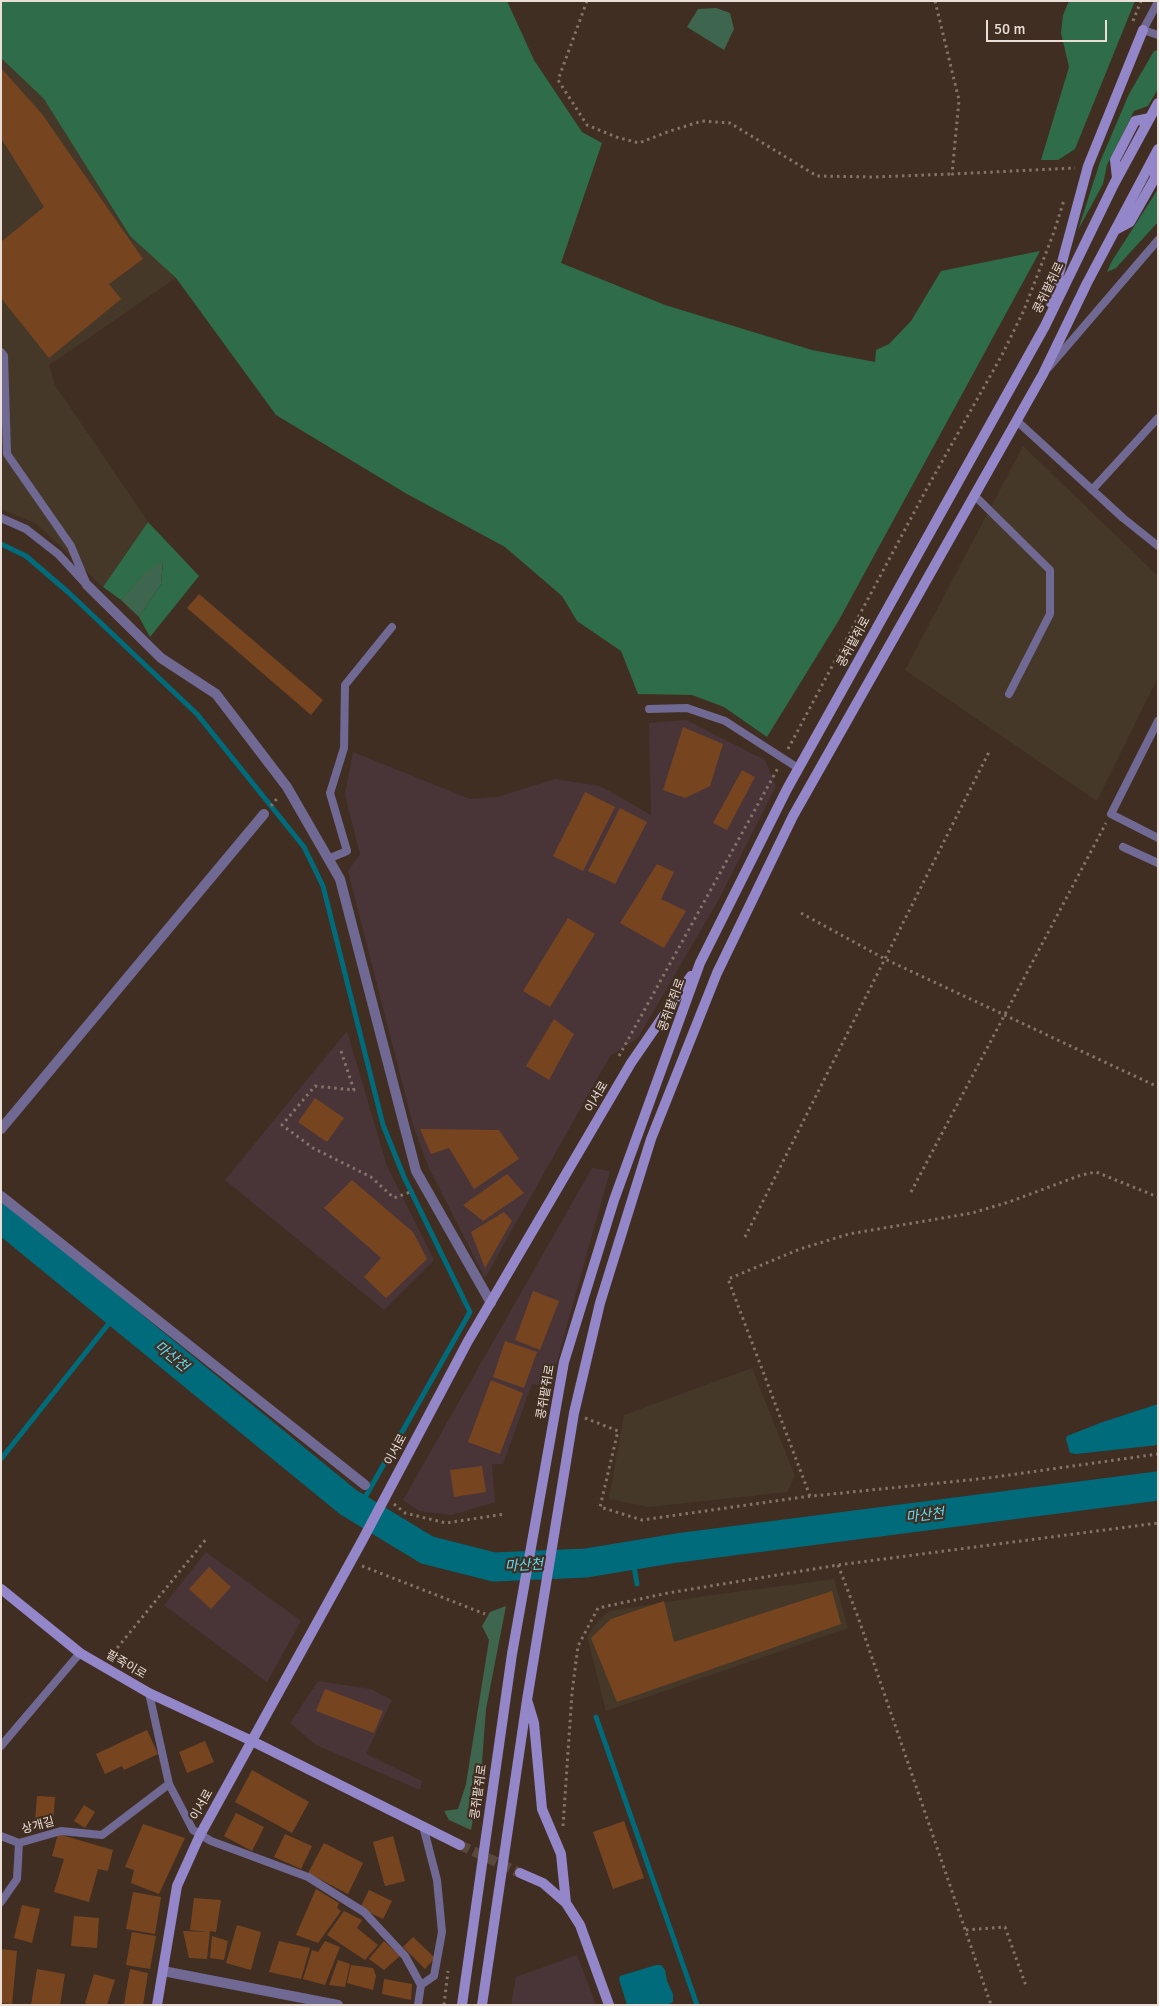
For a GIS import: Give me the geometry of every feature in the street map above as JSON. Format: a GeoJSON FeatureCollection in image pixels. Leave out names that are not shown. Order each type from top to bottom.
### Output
{"type":"FeatureCollection","features":[{"type":"Feature","properties":{"kind":"main road"},"geometry":{"type":"LineString","coordinates":[[1045,326],[1088,166],[1143,30]]}},
{"type":"Feature","properties":{"kind":"main road","name":"콩쥐팥쥐로"},"geometry":{"type":"LineString","coordinates":[[462,2005],[520,1603],[564,1362],[614,1200],[700,963],[798,768],[1045,326],[1117,178],[1158,103]]}},
{"type":"Feature","properties":{"kind":"main road"},"geometry":{"type":"LineString","coordinates":[[482,2005],[527,1700],[574,1413],[600,1303],[651,1139],[717,973],[792,816],[1043,374],[1156,153]]}},
{"type":"Feature","properties":{"kind":"main road","name":"이서로"},"geometry":{"type":"LineString","coordinates":[[157,2005],[177,1886],[200,1835],[362,1541],[468,1341],[631,1063],[700,963]]}},
{"type":"Feature","properties":{"kind":"main road","name":"팥죽이로"},"geometry":{"type":"LineString","coordinates":[[1,1589],[80,1653],[149,1693],[252,1741],[460,1845]]}},
{"type":"Feature","properties":{"kind":"main road"},"geometry":{"type":"LineString","coordinates":[[527,1700],[534,1723],[542,1810],[562,1854],[566,1903]]}},
{"type":"Feature","properties":{"kind":"main road"},"geometry":{"type":"LineString","coordinates":[[520,1873],[543,1883],[566,1903],[580,1925],[609,2005]]}},
{"type":"Feature","properties":{"kind":"street"},"geometry":{"type":"LineString","coordinates":[[87,586],[161,658],[216,694],[287,787],[340,879],[416,1172],[491,1303]]}},
{"type":"Feature","properties":{"kind":"street"},"geometry":{"type":"LineString","coordinates":[[1,1129],[264,814]]}},
{"type":"Feature","properties":{"kind":"street"},"geometry":{"type":"LineString","coordinates":[[1,1196],[365,1485]]}},
{"type":"Feature","properties":{"kind":"street"},"geometry":{"type":"LineString","coordinates":[[163,1971],[338,2005]]}},
{"type":"Feature","properties":{"kind":"lane"},"geometry":{"type":"LineString","coordinates":[[1158,2],[1143,30],[1158,35]]}},
{"type":"Feature","properties":{"kind":"lane"},"geometry":{"type":"LineString","coordinates":[[1043,374],[1158,240]]}},
{"type":"Feature","properties":{"kind":"lane"},"geometry":{"type":"LineString","coordinates":[[1,352],[4,356],[7,454],[71,546],[87,586]]}},
{"type":"Feature","properties":{"kind":"lane"},"geometry":{"type":"LineString","coordinates":[[1092,490],[1158,418]]}},
{"type":"Feature","properties":{"kind":"lane"},"geometry":{"type":"LineString","coordinates":[[1017,421],[1123,518],[1158,546]]}},
{"type":"Feature","properties":{"kind":"lane"},"geometry":{"type":"LineString","coordinates":[[975,496],[1050,570],[1050,614],[1009,694]]}},
{"type":"Feature","properties":{"kind":"lane"},"geometry":{"type":"LineString","coordinates":[[1,518],[26,529],[58,554],[87,586]]}},
{"type":"Feature","properties":{"kind":"lane"},"geometry":{"type":"LineString","coordinates":[[328,859],[347,851],[330,793],[344,748],[345,685],[392,627]]}},
{"type":"Feature","properties":{"kind":"lane"},"geometry":{"type":"LineString","coordinates":[[649,709],[687,708],[724,721],[798,768]]}},
{"type":"Feature","properties":{"kind":"lane"},"geometry":{"type":"LineString","coordinates":[[1158,721],[1111,814],[1158,838]]}},
{"type":"Feature","properties":{"kind":"lane"},"geometry":{"type":"LineString","coordinates":[[1124,847],[1158,863]]}},
{"type":"Feature","properties":{"kind":"lane"},"geometry":{"type":"LineString","coordinates":[[1,1746],[80,1653]]}},
{"type":"Feature","properties":{"kind":"lane"},"geometry":{"type":"LineString","coordinates":[[149,1693],[169,1784],[193,1830],[200,1835],[308,1877],[364,1912],[405,1956],[421,1985],[418,2005]]}},
{"type":"Feature","properties":{"kind":"lane","name":"상개길"},"geometry":{"type":"LineString","coordinates":[[1,1902],[17,1879],[19,1843],[61,1831],[102,1835],[169,1784]]}},
{"type":"Feature","properties":{"kind":"lane"},"geometry":{"type":"LineString","coordinates":[[421,1985],[434,1976],[442,1932],[437,1880],[423,1826]]}},
{"type":"Feature","properties":{"kind":"lane"},"geometry":{"type":"LineString","coordinates":[[1,1836],[19,1843]]}},
{"type":"Feature","properties":{"kind":"path"},"geometry":{"type":"LineString","coordinates":[[587,1],[558,80],[587,125],[616,137],[639,143],[702,121],[730,123],[817,176],[874,177],[1088,166]]}},
{"type":"Feature","properties":{"kind":"path"},"geometry":{"type":"LineString","coordinates":[[935,1],[959,100],[952,174]]}},
{"type":"Feature","properties":{"kind":"path"},"geometry":{"type":"LineString","coordinates":[[618,1057],[783,759],[1020,318],[1054,232],[1064,198]]}},
{"type":"Feature","properties":{"kind":"path"},"geometry":{"type":"LineString","coordinates":[[745,1238],[990,750]]}},
{"type":"Feature","properties":{"kind":"path"},"geometry":{"type":"LineString","coordinates":[[911,1192],[1111,814]]}},
{"type":"Feature","properties":{"kind":"path"},"geometry":{"type":"LineString","coordinates":[[801,913],[885,959],[1158,1087]]}},
{"type":"Feature","properties":{"kind":"path"},"geometry":{"type":"LineString","coordinates":[[341,1051],[354,1090],[315,1086],[282,1125],[313,1148],[371,1177],[394,1198],[401,1196]]}},
{"type":"Feature","properties":{"kind":"path"},"geometry":{"type":"LineString","coordinates":[[810,1496],[728,1279],[800,1249],[849,1234],[972,1213],[1082,1175],[1096,1172],[1158,1197]]}},
{"type":"Feature","properties":{"kind":"path"},"geometry":{"type":"LineString","coordinates":[[574,1413],[618,1431],[600,1507],[642,1520],[810,1496],[988,1478],[1158,1454]]}},
{"type":"Feature","properties":{"kind":"path"},"geometry":{"type":"LineString","coordinates":[[383,1502],[404,1513],[446,1523],[505,1514]]}},
{"type":"Feature","properties":{"kind":"path"},"geometry":{"type":"LineString","coordinates":[[562,1854],[572,1693],[578,1646],[598,1608],[668,1593],[838,1565],[1158,1523]]}},
{"type":"Feature","properties":{"kind":"path"},"geometry":{"type":"LineString","coordinates":[[103,1666],[207,1538]]}},
{"type":"Feature","properties":{"kind":"path"},"geometry":{"type":"LineString","coordinates":[[351,1561],[485,1614]]}},
{"type":"Feature","properties":{"kind":"path"},"geometry":{"type":"LineString","coordinates":[[838,1565],[858,1617],[991,2005]]}},
{"type":"Feature","properties":{"kind":"path"},"geometry":{"type":"LineString","coordinates":[[966,1930],[1005,1927],[1026,1986]]}},
{"type":"Feature","properties":{"kind":"shaded area"},"geometry":{"type":"Polygon","coordinates":[[[1,58],[44,99],[130,236],[176,278],[49,365],[55,385],[148,522],[103,587],[37,524],[1,509],[1,58]]]}},
{"type":"Feature","properties":{"kind":"shaded area"},"geometry":{"type":"Polygon","coordinates":[[[1023,446],[1158,576],[1158,677],[1097,801],[905,670],[1023,446]]]}},
{"type":"Feature","properties":{"kind":"shaded area"},"geometry":{"type":"Polygon","coordinates":[[[686,720],[765,760],[776,786],[719,899],[638,1038],[610,1056],[485,1278],[428,1166],[413,1125],[348,871],[360,854],[345,795],[353,752],[470,799],[497,797],[555,779],[600,786],[651,815],[649,723],[686,720]]]}},
{"type":"Feature","properties":{"kind":"shaded area"},"geometry":{"type":"Polygon","coordinates":[[[347,1031],[387,1166],[434,1260],[384,1310],[225,1180],[347,1031]]]}},
{"type":"Feature","properties":{"kind":"shaded area"},"geometry":{"type":"Polygon","coordinates":[[[592,1168],[610,1171],[550,1386],[532,1384],[503,1464],[492,1464],[495,1502],[452,1515],[419,1511],[403,1500],[592,1168]]]}},
{"type":"Feature","properties":{"kind":"shaded area"},"geometry":{"type":"Polygon","coordinates":[[[752,1368],[795,1476],[787,1492],[649,1507],[609,1499],[624,1415],[752,1368]]]}},
{"type":"Feature","properties":{"kind":"shaded area"},"geometry":{"type":"Polygon","coordinates":[[[206,1552],[301,1621],[267,1682],[164,1605],[206,1552]]]}},
{"type":"Feature","properties":{"kind":"shaded area"},"geometry":{"type":"Polygon","coordinates":[[[834,1579],[848,1628],[606,1711],[587,1636],[598,1621],[609,1611],[834,1579]]]}},
{"type":"Feature","properties":{"kind":"shaded area"},"geometry":{"type":"Polygon","coordinates":[[[318,1681],[371,1689],[392,1700],[366,1754],[422,1781],[420,1790],[316,1745],[290,1723],[318,1681]]]}},
{"type":"Feature","properties":{"kind":"shaded area"},"geometry":{"type":"Polygon","coordinates":[[[577,1955],[596,2005],[511,2005],[516,1977],[577,1955]]]}},
{"type":"Feature","properties":{"kind":"green space"},"geometry":{"type":"Polygon","coordinates":[[[1,1],[507,1],[534,60],[582,132],[602,143],[561,263],[665,305],[812,350],[875,362],[876,350],[889,344],[911,321],[941,271],[1040,251],[839,620],[767,737],[724,707],[692,695],[638,694],[621,651],[577,621],[562,596],[505,547],[407,494],[276,415],[176,278],[130,236],[44,99],[1,58],[1,1]]]}},
{"type":"Feature","properties":{"kind":"green space"},"geometry":{"type":"Polygon","coordinates":[[[1069,1],[1135,1],[1075,149],[1058,160],[1041,160],[1069,67],[1061,33],[1063,15],[1069,1]]]}},
{"type":"Feature","properties":{"kind":"green space"},"geometry":{"type":"Polygon","coordinates":[[[716,8],[730,13],[734,29],[724,50],[687,27],[698,9],[716,8]]]}},
{"type":"Feature","properties":{"kind":"green space"},"geometry":{"type":"Polygon","coordinates":[[[1158,50],[1158,89],[1148,106],[1134,111],[1107,165],[1103,184],[1078,230],[1100,162],[1129,94],[1154,51],[1158,50]]]}},
{"type":"Feature","properties":{"kind":"green space"},"geometry":{"type":"Polygon","coordinates":[[[1158,189],[1158,222],[1116,268],[1107,272],[1112,261],[1158,189]]]}},
{"type":"Feature","properties":{"kind":"green space"},"geometry":{"type":"Polygon","coordinates":[[[148,522],[199,576],[150,637],[139,617],[161,584],[163,561],[145,572],[121,600],[103,587],[148,522]]]}},
{"type":"Feature","properties":{"kind":"green space"},"geometry":{"type":"Polygon","coordinates":[[[163,560],[161,584],[139,617],[121,600],[145,571],[163,560]]]}},
{"type":"Feature","properties":{"kind":"green space"},"geometry":{"type":"Polygon","coordinates":[[[506,1606],[486,1709],[481,1776],[471,1830],[449,1820],[444,1811],[458,1809],[466,1784],[489,1640],[482,1626],[490,1612],[506,1606]]]}},
{"type":"Feature","properties":{"kind":"water"},"geometry":{"type":"Polygon","coordinates":[[[1158,1404],[1158,1445],[1076,1454],[1070,1453],[1066,1439],[1067,1436],[1158,1404]]]}},
{"type":"Feature","properties":{"kind":"water"},"geometry":{"type":"Polygon","coordinates":[[[661,1965],[665,1970],[667,1981],[673,1994],[673,2002],[667,2005],[627,2005],[619,1979],[620,1976],[661,1965]]]}},
{"type":"Feature","properties":{"kind":"building"},"geometry":{"type":"Polygon","coordinates":[[[1,68],[42,114],[143,259],[109,284],[121,299],[49,358],[1,298],[1,242],[44,207],[1,138],[1,68]]]}},
{"type":"Feature","properties":{"kind":"building"},"geometry":{"type":"Polygon","coordinates":[[[199,594],[323,700],[311,715],[187,608],[199,594]]]}},
{"type":"Feature","properties":{"kind":"building"},"geometry":{"type":"Polygon","coordinates":[[[683,727],[723,744],[710,786],[685,798],[663,790],[683,727]]]}},
{"type":"Feature","properties":{"kind":"building"},"geometry":{"type":"Polygon","coordinates":[[[742,770],[755,777],[727,830],[713,823],[742,770]]]}},
{"type":"Feature","properties":{"kind":"building"},"geometry":{"type":"Polygon","coordinates":[[[585,792],[615,807],[583,871],[553,856],[585,792]]]}},
{"type":"Feature","properties":{"kind":"building"},"geometry":{"type":"Polygon","coordinates":[[[620,808],[647,822],[615,884],[588,871],[620,808]]]}},
{"type":"Feature","properties":{"kind":"building"},"geometry":{"type":"Polygon","coordinates":[[[657,864],[674,872],[661,899],[686,911],[664,948],[620,923],[657,864]]]}},
{"type":"Feature","properties":{"kind":"building"},"geometry":{"type":"Polygon","coordinates":[[[568,918],[595,934],[550,1007],[523,991],[568,918]]]}},
{"type":"Feature","properties":{"kind":"building"},"geometry":{"type":"Polygon","coordinates":[[[554,1019],[574,1034],[549,1080],[526,1066],[554,1019]]]}},
{"type":"Feature","properties":{"kind":"building"},"geometry":{"type":"Polygon","coordinates":[[[315,1098],[344,1118],[327,1142],[298,1122],[315,1098]]]}},
{"type":"Feature","properties":{"kind":"building"},"geometry":{"type":"Polygon","coordinates":[[[420,1129],[499,1130],[519,1159],[474,1189],[449,1148],[431,1154],[420,1129]]]}},
{"type":"Feature","properties":{"kind":"building"},"geometry":{"type":"Polygon","coordinates":[[[507,1174],[524,1193],[483,1221],[463,1205],[507,1174]]]}},
{"type":"Feature","properties":{"kind":"building"},"geometry":{"type":"Polygon","coordinates":[[[352,1180],[413,1232],[427,1259],[386,1298],[364,1277],[381,1258],[324,1208],[352,1180]]]}},
{"type":"Feature","properties":{"kind":"building"},"geometry":{"type":"Polygon","coordinates":[[[504,1212],[512,1221],[485,1268],[471,1232],[504,1212]]]}},
{"type":"Feature","properties":{"kind":"building"},"geometry":{"type":"Polygon","coordinates":[[[533,1291],[559,1301],[540,1350],[515,1340],[533,1291]]]}},
{"type":"Feature","properties":{"kind":"building"},"geometry":{"type":"Polygon","coordinates":[[[505,1341],[537,1352],[524,1388],[493,1377],[505,1341]]]}},
{"type":"Feature","properties":{"kind":"building"},"geometry":{"type":"Polygon","coordinates":[[[491,1380],[523,1393],[500,1454],[468,1442],[491,1380]]]}},
{"type":"Feature","properties":{"kind":"building"},"geometry":{"type":"Polygon","coordinates":[[[482,1466],[486,1492],[454,1497],[450,1470],[482,1466]]]}},
{"type":"Feature","properties":{"kind":"building"},"geometry":{"type":"Polygon","coordinates":[[[209,1567],[231,1587],[211,1609],[189,1589],[209,1567]]]}},
{"type":"Feature","properties":{"kind":"building"},"geometry":{"type":"Polygon","coordinates":[[[832,1591],[841,1624],[617,1702],[591,1638],[611,1619],[664,1601],[674,1642],[832,1591]]]}},
{"type":"Feature","properties":{"kind":"building"},"geometry":{"type":"Polygon","coordinates":[[[325,1689],[383,1711],[374,1733],[316,1711],[325,1689]]]}},
{"type":"Feature","properties":{"kind":"building"},"geometry":{"type":"Polygon","coordinates":[[[147,1730],[158,1754],[124,1770],[122,1766],[105,1774],[96,1754],[147,1730]]]}},
{"type":"Feature","properties":{"kind":"building"},"geometry":{"type":"Polygon","coordinates":[[[205,1741],[214,1762],[187,1773],[179,1752],[205,1741]]]}},
{"type":"Feature","properties":{"kind":"building"},"geometry":{"type":"Polygon","coordinates":[[[252,1770],[309,1802],[292,1833],[235,1802],[252,1770]]]}},
{"type":"Feature","properties":{"kind":"building"},"geometry":{"type":"Polygon","coordinates":[[[37,1796],[55,1797],[53,1822],[35,1821],[37,1796]]]}},
{"type":"Feature","properties":{"kind":"building"},"geometry":{"type":"Polygon","coordinates":[[[84,1805],[95,1812],[85,1828],[74,1821],[84,1805]]]}},
{"type":"Feature","properties":{"kind":"building"},"geometry":{"type":"Polygon","coordinates":[[[236,1813],[264,1827],[252,1851],[224,1836],[236,1813]]]}},
{"type":"Feature","properties":{"kind":"building"},"geometry":{"type":"Polygon","coordinates":[[[624,1821],[644,1878],[613,1889],[593,1832],[624,1821]]]}},
{"type":"Feature","properties":{"kind":"building"},"geometry":{"type":"Polygon","coordinates":[[[143,1824],[185,1838],[159,1894],[131,1883],[134,1870],[125,1867],[143,1824]]]}},
{"type":"Feature","properties":{"kind":"building"},"geometry":{"type":"Polygon","coordinates":[[[58,1834],[113,1850],[108,1871],[98,1869],[89,1902],[54,1892],[64,1859],[52,1856],[58,1834]]]}},
{"type":"Feature","properties":{"kind":"building"},"geometry":{"type":"Polygon","coordinates":[[[285,1834],[312,1846],[301,1869],[274,1857],[285,1834]]]}},
{"type":"Feature","properties":{"kind":"building"},"geometry":{"type":"Polygon","coordinates":[[[393,1836],[405,1881],[385,1886],[373,1842],[393,1836]]]}},
{"type":"Feature","properties":{"kind":"building"},"geometry":{"type":"Polygon","coordinates":[[[324,1843],[363,1863],[348,1894],[308,1873],[324,1843]]]}},
{"type":"Feature","properties":{"kind":"building"},"geometry":{"type":"Polygon","coordinates":[[[316,1889],[339,1903],[337,1908],[341,1911],[318,1943],[296,1935],[316,1889]]]}},
{"type":"Feature","properties":{"kind":"building"},"geometry":{"type":"Polygon","coordinates":[[[369,1890],[392,1901],[383,1919],[360,1908],[369,1890]]]}},
{"type":"Feature","properties":{"kind":"building"},"geometry":{"type":"Polygon","coordinates":[[[133,1892],[161,1897],[155,1934],[126,1929],[133,1892]]]}},
{"type":"Feature","properties":{"kind":"building"},"geometry":{"type":"Polygon","coordinates":[[[194,1898],[221,1900],[216,1932],[210,1931],[207,1959],[189,1958],[183,1931],[208,1932],[190,1930],[194,1898]]]}},
{"type":"Feature","properties":{"kind":"building"},"geometry":{"type":"Polygon","coordinates":[[[22,1905],[40,1909],[32,1943],[14,1938],[22,1905]]]}},
{"type":"Feature","properties":{"kind":"building"},"geometry":{"type":"Polygon","coordinates":[[[344,1911],[362,1920],[357,1928],[378,1945],[365,1960],[327,1935],[344,1911]]]}},
{"type":"Feature","properties":{"kind":"building"},"geometry":{"type":"Polygon","coordinates":[[[74,1916],[99,1918],[97,1948],[71,1946],[74,1916]]]}},
{"type":"Feature","properties":{"kind":"building"},"geometry":{"type":"Polygon","coordinates":[[[237,1925],[261,1932],[251,1970],[226,1963],[237,1925]]]}},
{"type":"Feature","properties":{"kind":"building"},"geometry":{"type":"Polygon","coordinates":[[[132,1932],[156,1936],[150,1969],[126,1965],[132,1932]]]}},
{"type":"Feature","properties":{"kind":"building"},"geometry":{"type":"Polygon","coordinates":[[[212,1936],[228,1941],[224,1960],[210,1958],[212,1936]]]}},
{"type":"Feature","properties":{"kind":"building"},"geometry":{"type":"Polygon","coordinates":[[[413,1937],[435,1958],[425,1969],[403,1947],[413,1937]]]}},
{"type":"Feature","properties":{"kind":"building"},"geometry":{"type":"Polygon","coordinates":[[[279,1941],[310,1948],[301,1979],[269,1972],[279,1941]]]}},
{"type":"Feature","properties":{"kind":"building"},"geometry":{"type":"Polygon","coordinates":[[[325,1941],[340,1947],[325,1985],[303,1979],[312,1950],[318,1952],[325,1941]]]}},
{"type":"Feature","properties":{"kind":"building"},"geometry":{"type":"Polygon","coordinates":[[[384,1941],[400,1956],[384,1970],[369,1959],[384,1941]]]}},
{"type":"Feature","properties":{"kind":"building"},"geometry":{"type":"Polygon","coordinates":[[[1,1949],[17,1951],[12,2004],[1,2003],[1,1949]]]}},
{"type":"Feature","properties":{"kind":"building"},"geometry":{"type":"Polygon","coordinates":[[[338,1960],[350,1964],[345,1987],[329,1985],[338,1960]]]}},
{"type":"Feature","properties":{"kind":"building"},"geometry":{"type":"Polygon","coordinates":[[[351,1965],[373,1968],[376,1976],[373,1990],[347,1983],[351,1965]]]}},
{"type":"Feature","properties":{"kind":"building"},"geometry":{"type":"Polygon","coordinates":[[[37,1969],[65,1974],[60,2005],[31,2005],[37,1969]]]}},
{"type":"Feature","properties":{"kind":"building"},"geometry":{"type":"Polygon","coordinates":[[[130,1969],[148,1973],[143,2005],[124,2004],[130,1969]]]}},
{"type":"Feature","properties":{"kind":"building"},"geometry":{"type":"Polygon","coordinates":[[[94,1974],[115,1980],[107,2005],[85,2003],[94,1974]]]}},
{"type":"Feature","properties":{"kind":"building"},"geometry":{"type":"Polygon","coordinates":[[[384,1979],[412,1984],[411,2000],[382,1994],[384,1979]]]}},
{"type":"Feature","properties":{"kind":"waterway"},"geometry":{"type":"LineString","coordinates":[[1,544],[26,556],[68,592],[197,714],[304,847],[323,886],[383,1125],[404,1177],[470,1312],[359,1508]]}},
{"type":"Feature","properties":{"kind":"waterway","name":"마산천"},"geometry":{"type":"LineString","coordinates":[[1,1218],[348,1502],[427,1550],[494,1567],[586,1563],[677,1548],[1158,1486]]}},
{"type":"Feature","properties":{"kind":"waterway"},"geometry":{"type":"LineString","coordinates":[[1,1459],[118,1312]]}},
{"type":"Feature","properties":{"kind":"waterway"},"geometry":{"type":"LineString","coordinates":[[632,1555],[637,1584]]}},
{"type":"Feature","properties":{"kind":"waterway"},"geometry":{"type":"LineString","coordinates":[[596,1717],[697,2005]]}},
{"type":"Feature","properties":{"kind":"tunnel"},"geometry":{"type":"LineString","coordinates":[[460,1845],[520,1873]]}}]}
